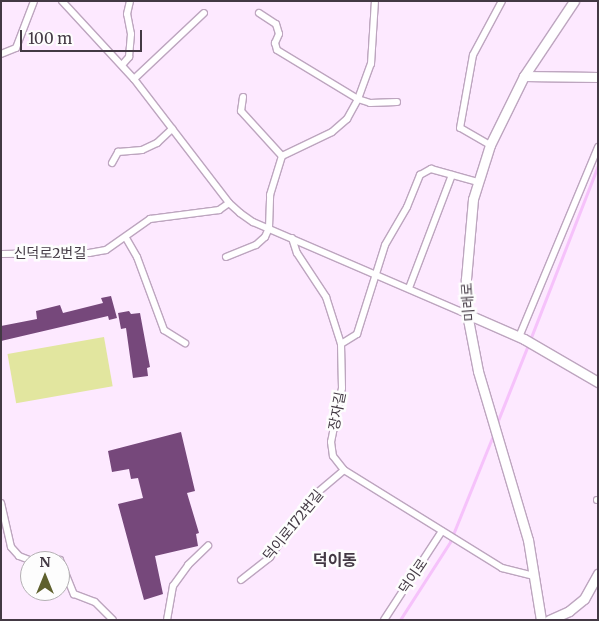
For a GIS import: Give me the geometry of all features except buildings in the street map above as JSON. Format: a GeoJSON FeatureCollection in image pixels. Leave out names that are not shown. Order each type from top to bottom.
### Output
{"type":"FeatureCollection","features":[{"type":"Feature","properties":{"kind":"street"},"geometry":{"type":"LineString","coordinates":[[1,54],[16,48],[34,1]]}},
{"type":"Feature","properties":{"kind":"street"},"geometry":{"type":"LineString","coordinates":[[62,1],[134,79],[229,203],[253,222],[521,338],[598,382]]}},
{"type":"Feature","properties":{"kind":"street"},"geometry":{"type":"LineString","coordinates":[[122,65],[129,57],[131,34],[127,14],[130,1]]}},
{"type":"Feature","properties":{"kind":"street"},"geometry":{"type":"LineString","coordinates":[[226,257],[256,245],[266,237],[269,228],[270,195],[282,156],[332,132],[346,119],[358,100],[371,64],[375,1]]}},
{"type":"Feature","properties":{"kind":"street"},"geometry":{"type":"LineString","coordinates":[[490,145],[460,128],[473,55],[502,1]]}},
{"type":"Feature","properties":{"kind":"street","name":"미래로"},"geometry":{"type":"LineString","coordinates":[[541,620],[528,540],[491,422],[467,314],[468,244],[478,182],[490,145],[524,76],[574,1]]}},
{"type":"Feature","properties":{"kind":"street"},"geometry":{"type":"LineString","coordinates":[[134,79],[204,13]]}},
{"type":"Feature","properties":{"kind":"street"},"geometry":{"type":"LineString","coordinates":[[259,13],[276,24],[279,34],[275,43],[276,50],[358,100],[370,103],[397,102]]}},
{"type":"Feature","properties":{"kind":"street"},"geometry":{"type":"LineString","coordinates":[[524,76],[598,76]]}},
{"type":"Feature","properties":{"kind":"street"},"geometry":{"type":"LineString","coordinates":[[243,97],[241,111],[282,156]]}},
{"type":"Feature","properties":{"kind":"street"},"geometry":{"type":"LineString","coordinates":[[112,162],[118,152],[142,150],[157,143],[172,129]]}},
{"type":"Feature","properties":{"kind":"street"},"geometry":{"type":"LineString","coordinates":[[521,338],[598,147]]}},
{"type":"Feature","properties":{"kind":"street"},"geometry":{"type":"LineString","coordinates":[[341,344],[357,334],[374,273],[420,175],[431,169],[478,182]]}},
{"type":"Feature","properties":{"kind":"street"},"geometry":{"type":"LineString","coordinates":[[409,288],[432,220],[452,175]]}},
{"type":"Feature","properties":{"kind":"street","name":"신덕로2번길"},"geometry":{"type":"LineString","coordinates":[[1,254],[89,253],[106,250],[126,238],[150,219],[219,210],[229,203]]}},
{"type":"Feature","properties":{"kind":"street"},"geometry":{"type":"LineString","coordinates":[[126,238],[137,257],[164,330],[185,343]]}},
{"type":"Feature","properties":{"kind":"street","name":"장자길"},"geometry":{"type":"LineString","coordinates":[[292,238],[297,254],[326,297],[341,344],[342,388],[331,442],[333,456],[344,470],[502,568],[534,576]]}},
{"type":"Feature","properties":{"kind":"street","name":"덕이로172번길"},"geometry":{"type":"LineString","coordinates":[[241,580],[270,557],[311,498],[344,470]]}},
{"type":"Feature","properties":{"kind":"street"},"geometry":{"type":"LineString","coordinates":[[1,503],[11,547],[20,556]]}},
{"type":"Feature","properties":{"kind":"street","name":"덕이로"},"geometry":{"type":"LineString","coordinates":[[384,620],[445,533]]}},
{"type":"Feature","properties":{"kind":"street"},"geometry":{"type":"LineString","coordinates":[[167,620],[173,586],[188,565],[208,546]]}},
{"type":"Feature","properties":{"kind":"street"},"geometry":{"type":"LineString","coordinates":[[549,620],[569,611],[584,599],[598,574]]}},
{"type":"Feature","properties":{"kind":"street"},"geometry":{"type":"LineString","coordinates":[[70,584],[74,594],[95,602],[113,620]]}},
{"type":"Feature","properties":{"kind":"green space"},"geometry":{"type":"Polygon","coordinates":[[[104,337],[113,386],[16,403],[7,354],[104,337]]]}},
{"type":"Feature","properties":{"kind":"waterway"},"geometry":{"type":"LineString","coordinates":[[530,340],[598,166]]}},
{"type":"Feature","properties":{"kind":"waterway"},"geometry":{"type":"LineString","coordinates":[[497,423],[528,345]]}},
{"type":"Feature","properties":{"kind":"waterway"},"geometry":{"type":"LineString","coordinates":[[400,620],[450,542],[494,433]]}},
{"type":"Feature","properties":{"kind":"district","name":"덕이동"},"geometry":{"type":"Point","coordinates":[335,560]}}]}
